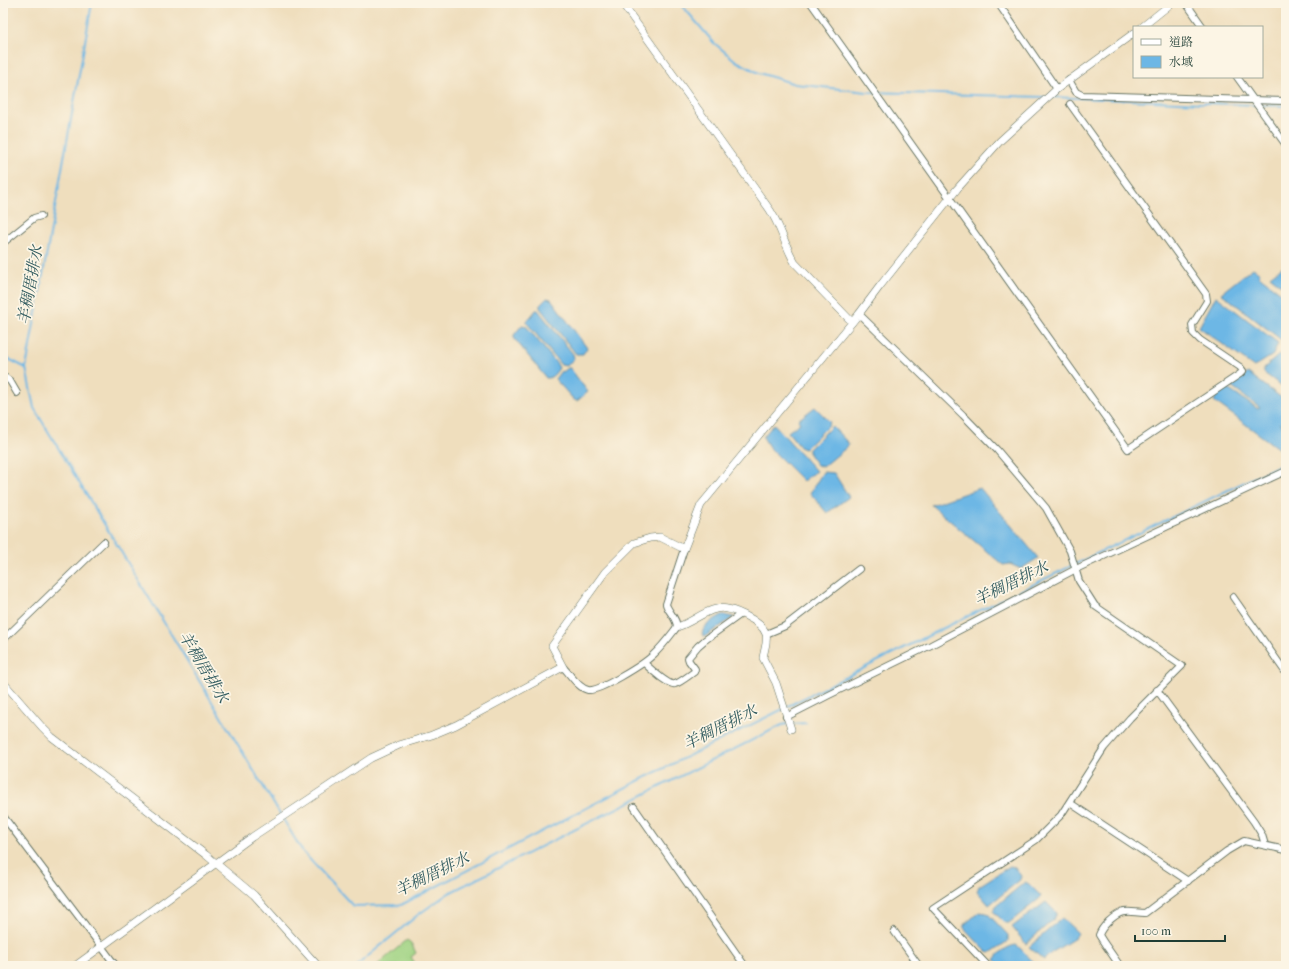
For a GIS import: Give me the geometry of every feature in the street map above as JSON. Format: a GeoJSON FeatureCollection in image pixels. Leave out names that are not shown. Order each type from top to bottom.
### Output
{"type":"FeatureCollection","features":[{"type":"Feature","properties":{"kind":"street"},"geometry":{"type":"LineString","coordinates":[[622,3],[778,222],[789,253],[795,263],[852,322]]}},
{"type":"Feature","properties":{"kind":"street"},"geometry":{"type":"LineString","coordinates":[[811,3],[1128,449],[1243,371],[1240,367],[1200,340],[1193,333],[1192,325],[1206,301],[1206,294],[1070,104]]}},
{"type":"Feature","properties":{"kind":"street"},"geometry":{"type":"LineString","coordinates":[[998,3],[1055,91]]}},
{"type":"Feature","properties":{"kind":"street"},"geometry":{"type":"LineString","coordinates":[[1143,26],[1172,3]]}},
{"type":"Feature","properties":{"kind":"street"},"geometry":{"type":"LineString","coordinates":[[1186,3],[1202,26]]}},
{"type":"Feature","properties":{"kind":"street"},"geometry":{"type":"LineString","coordinates":[[677,627],[677,623],[667,609],[666,604],[701,504],[859,314],[950,198],[1000,141],[1055,91],[1133,34]]}},
{"type":"Feature","properties":{"kind":"street"},"geometry":{"type":"LineString","coordinates":[[1239,78],[1286,146]]}},
{"type":"Feature","properties":{"kind":"street"},"geometry":{"type":"LineString","coordinates":[[1069,80],[1076,92],[1082,95],[1256,103],[1286,101]]}},
{"type":"Feature","properties":{"kind":"street"},"geometry":{"type":"LineString","coordinates":[[3,243],[34,218],[41,216]]}},
{"type":"Feature","properties":{"kind":"street"},"geometry":{"type":"LineString","coordinates":[[859,314],[997,450],[1046,508],[1070,554],[1080,581],[1095,606],[1182,666],[1130,718],[1104,748],[1070,803],[1061,815],[1036,840],[933,908],[988,966]]}},
{"type":"Feature","properties":{"kind":"street"},"geometry":{"type":"LineString","coordinates":[[3,376],[10,381],[17,393]]}},
{"type":"Feature","properties":{"kind":"street"},"geometry":{"type":"LineString","coordinates":[[786,717],[931,645],[1075,568],[1286,471]]}},
{"type":"Feature","properties":{"kind":"street"},"geometry":{"type":"LineString","coordinates":[[684,549],[660,537],[650,538],[634,543],[605,572],[552,646],[563,667],[580,686],[589,690],[598,689],[644,663],[655,654],[677,627],[685,625],[717,608],[731,610],[759,624],[766,634],[766,644],[763,658],[776,683],[790,730]]}},
{"type":"Feature","properties":{"kind":"street"},"geometry":{"type":"LineString","coordinates":[[3,640],[104,542]]}},
{"type":"Feature","properties":{"kind":"street"},"geometry":{"type":"LineString","coordinates":[[766,634],[785,626],[860,568]]}},
{"type":"Feature","properties":{"kind":"street"},"geometry":{"type":"LineString","coordinates":[[1233,597],[1286,672]]}},
{"type":"Feature","properties":{"kind":"street"},"geometry":{"type":"LineString","coordinates":[[644,663],[666,681],[676,684],[694,672],[695,669],[688,658],[698,646],[741,614]]}},
{"type":"Feature","properties":{"kind":"street"},"geometry":{"type":"LineString","coordinates":[[75,966],[252,837],[371,758],[399,745],[432,735],[456,725],[563,667]]}},
{"type":"Feature","properties":{"kind":"street"},"geometry":{"type":"LineString","coordinates":[[3,682],[42,728],[52,737],[206,855],[254,895],[318,966]]}},
{"type":"Feature","properties":{"kind":"street"},"geometry":{"type":"LineString","coordinates":[[1157,690],[1254,822],[1262,835],[1265,845]]}},
{"type":"Feature","properties":{"kind":"street"},"geometry":{"type":"LineString","coordinates":[[1070,803],[1188,881]]}},
{"type":"Feature","properties":{"kind":"street"},"geometry":{"type":"LineString","coordinates":[[634,807],[745,966]]}},
{"type":"Feature","properties":{"kind":"street"},"geometry":{"type":"LineString","coordinates":[[3,816],[116,966]]}},
{"type":"Feature","properties":{"kind":"street"},"geometry":{"type":"LineString","coordinates":[[1120,966],[1099,935],[1100,929],[1116,915],[1122,911],[1145,913],[1227,851],[1244,841],[1286,850]]}},
{"type":"Feature","properties":{"kind":"street"},"geometry":{"type":"LineString","coordinates":[[894,931],[919,966]]}},
{"type":"Feature","properties":{"kind":"green space"},"geometry":{"type":"Polygon","coordinates":[[[407,940],[411,943],[416,953],[411,957],[417,966],[376,966],[407,940]]]}},
{"type":"Feature","properties":{"kind":"water"},"geometry":{"type":"Polygon","coordinates":[[[1286,264],[1286,289],[1270,276],[1286,264]]]}},
{"type":"Feature","properties":{"kind":"water"},"geometry":{"type":"Polygon","coordinates":[[[1253,268],[1260,273],[1259,276],[1286,297],[1286,341],[1284,342],[1221,293],[1253,268]]]}},
{"type":"Feature","properties":{"kind":"water"},"geometry":{"type":"Polygon","coordinates":[[[1216,296],[1278,343],[1273,355],[1254,367],[1199,327],[1216,296]]]}},
{"type":"Feature","properties":{"kind":"water"},"geometry":{"type":"Polygon","coordinates":[[[547,298],[551,299],[587,348],[583,354],[576,354],[540,308],[540,305],[547,298]]]}},
{"type":"Feature","properties":{"kind":"water"},"geometry":{"type":"Polygon","coordinates":[[[536,310],[538,310],[573,354],[574,358],[567,366],[561,365],[527,323],[536,310]]]}},
{"type":"Feature","properties":{"kind":"water"},"geometry":{"type":"Polygon","coordinates":[[[522,325],[526,326],[557,364],[559,368],[552,377],[546,378],[514,338],[514,335],[522,325]]]}},
{"type":"Feature","properties":{"kind":"water"},"geometry":{"type":"Polygon","coordinates":[[[1280,354],[1286,358],[1286,389],[1264,373],[1264,368],[1280,354]]]}},
{"type":"Feature","properties":{"kind":"water"},"geometry":{"type":"Polygon","coordinates":[[[570,368],[588,392],[577,401],[574,400],[555,379],[561,371],[563,372],[570,368]]]}},
{"type":"Feature","properties":{"kind":"water"},"geometry":{"type":"Polygon","coordinates":[[[1248,373],[1286,401],[1286,426],[1279,423],[1286,431],[1286,445],[1280,446],[1279,449],[1214,401],[1217,393],[1226,388],[1258,409],[1260,408],[1230,386],[1248,373]]]}},
{"type":"Feature","properties":{"kind":"water"},"geometry":{"type":"Polygon","coordinates":[[[815,407],[830,422],[828,426],[805,449],[801,448],[788,432],[800,423],[798,420],[815,407]]]}},
{"type":"Feature","properties":{"kind":"water"},"geometry":{"type":"Polygon","coordinates":[[[774,424],[816,471],[803,481],[769,447],[763,437],[774,424]]]}},
{"type":"Feature","properties":{"kind":"water"},"geometry":{"type":"Polygon","coordinates":[[[832,426],[849,444],[823,467],[817,465],[809,454],[809,449],[832,426]]]}},
{"type":"Feature","properties":{"kind":"water"},"geometry":{"type":"Polygon","coordinates":[[[823,472],[834,473],[849,497],[827,513],[810,493],[823,472]]]}},
{"type":"Feature","properties":{"kind":"water"},"geometry":{"type":"Polygon","coordinates":[[[980,488],[1038,558],[1021,569],[1010,564],[1003,565],[931,505],[980,488]]]}},
{"type":"Feature","properties":{"kind":"water"},"geometry":{"type":"Polygon","coordinates":[[[722,615],[734,617],[704,637],[702,634],[705,628],[722,615]]]}},
{"type":"Feature","properties":{"kind":"water"},"geometry":{"type":"Polygon","coordinates":[[[1010,866],[1014,867],[1021,876],[1020,880],[989,905],[977,891],[979,886],[1010,866]]]}},
{"type":"Feature","properties":{"kind":"water"},"geometry":{"type":"Polygon","coordinates":[[[1025,882],[1041,896],[1009,923],[1005,923],[993,911],[996,906],[1025,882]]]}},
{"type":"Feature","properties":{"kind":"water"},"geometry":{"type":"Polygon","coordinates":[[[1046,902],[1057,913],[1054,919],[1026,944],[1012,927],[1046,902]]]}},
{"type":"Feature","properties":{"kind":"water"},"geometry":{"type":"Polygon","coordinates":[[[979,912],[987,913],[1008,935],[1008,941],[990,953],[987,952],[964,928],[964,925],[979,912]]]}},
{"type":"Feature","properties":{"kind":"water"},"geometry":{"type":"Polygon","coordinates":[[[1062,918],[1078,933],[1075,938],[1051,953],[1044,960],[1029,947],[1062,918]]]}},
{"type":"Feature","properties":{"kind":"water"},"geometry":{"type":"Polygon","coordinates":[[[1016,945],[1037,966],[1001,966],[995,960],[1004,950],[1016,945]]]}},
{"type":"Feature","properties":{"kind":"waterway","name":"羊稠厝排水"},"geometry":{"type":"LineString","coordinates":[[92,3],[26,368],[34,408],[303,852],[353,906],[401,905],[638,781],[783,709]]}},
{"type":"Feature","properties":{"kind":"waterway"},"geometry":{"type":"LineString","coordinates":[[680,3],[714,43],[736,61],[759,73],[795,84],[867,92],[1045,97]]}},
{"type":"Feature","properties":{"kind":"waterway"},"geometry":{"type":"LineString","coordinates":[[1051,97],[1255,105]]}},
{"type":"Feature","properties":{"kind":"waterway"},"geometry":{"type":"LineString","coordinates":[[1259,105],[1286,106]]}},
{"type":"Feature","properties":{"kind":"waterway"},"geometry":{"type":"LineString","coordinates":[[3,356],[26,368]]}},
{"type":"Feature","properties":{"kind":"waterway","name":"羊稠厝排水"},"geometry":{"type":"LineString","coordinates":[[786,707],[960,620],[1286,462]]}},
{"type":"Feature","properties":{"kind":"waterway"},"geometry":{"type":"LineString","coordinates":[[792,724],[806,723]]}},
{"type":"Feature","properties":{"kind":"waterway"},"geometry":{"type":"LineString","coordinates":[[356,966],[419,914],[449,893],[782,725],[787,724]]}}]}
